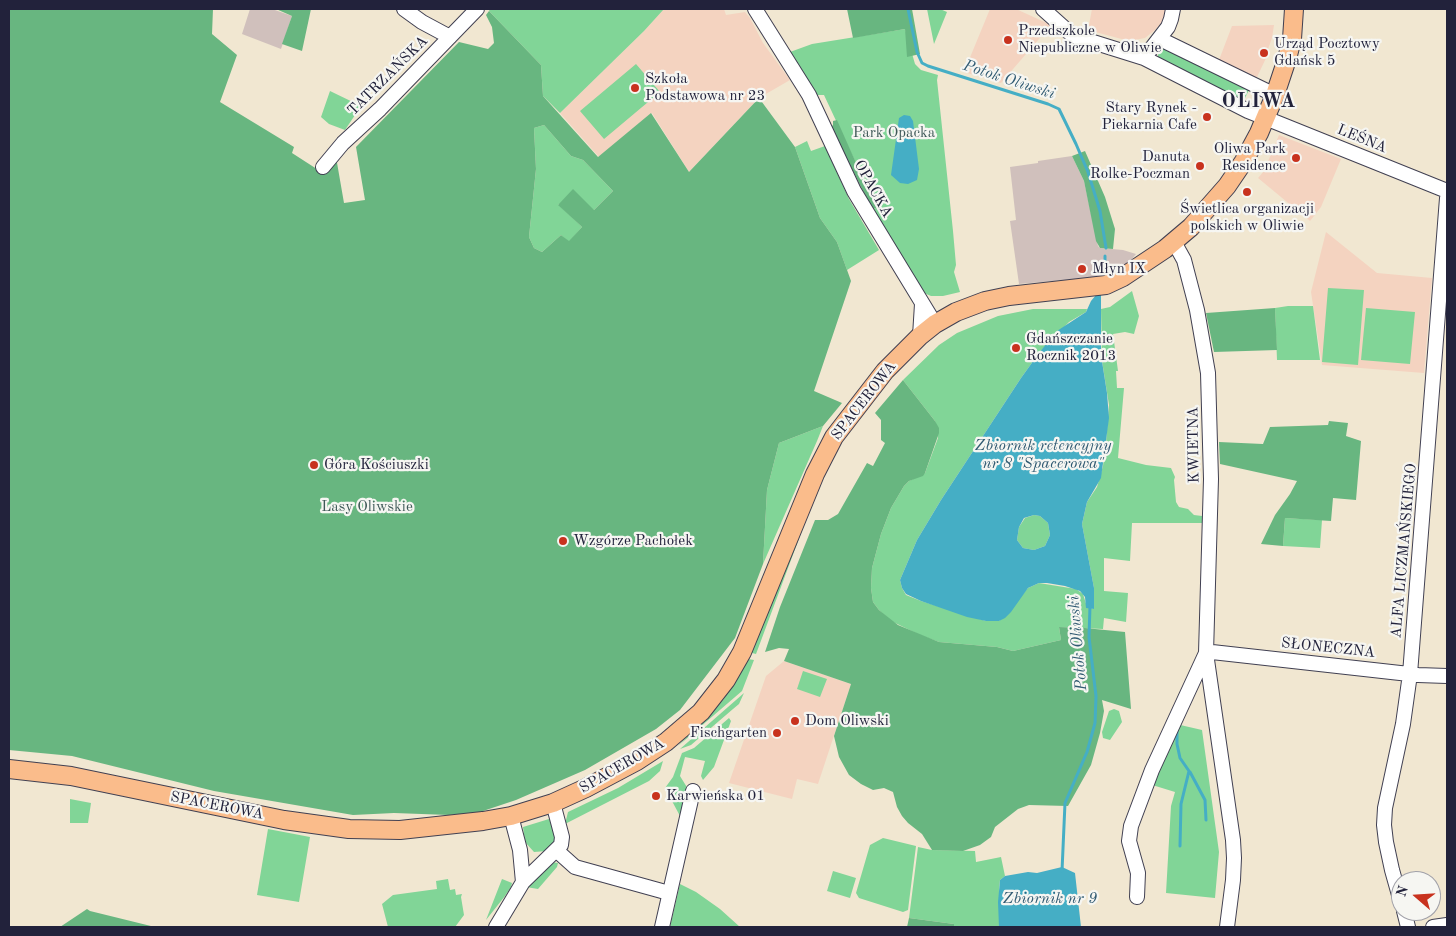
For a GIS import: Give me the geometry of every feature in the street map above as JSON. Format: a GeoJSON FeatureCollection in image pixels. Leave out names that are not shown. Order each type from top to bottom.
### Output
{"type":"FeatureCollection","features":[{"type":"Feature","properties":{"kind":"main road","name":"SPACEROWA"},"geometry":{"type":"LineString","coordinates":[[9,770],[71,776],[284,820],[349,829],[414,829],[511,816],[553,803],[637,761],[666,742],[701,712],[726,680],[742,652],[800,508],[834,437],[885,371],[920,336],[935,324],[956,312],[985,301],[1022,294],[1106,285],[1123,277],[1174,242],[1203,215],[1227,186],[1244,161],[1266,118],[1284,68],[1292,40],[1294,9]]}},
{"type":"Feature","properties":{"kind":"street"},"geometry":{"type":"LineString","coordinates":[[404,9],[422,22],[450,36]]}},
{"type":"Feature","properties":{"kind":"street","name":"TATRZAŃSKA"},"geometry":{"type":"LineString","coordinates":[[323,167],[343,143],[380,109],[476,9]]}},
{"type":"Feature","properties":{"kind":"street","name":"OPACKA"},"geometry":{"type":"LineString","coordinates":[[755,9],[813,103],[854,192],[935,324]]}},
{"type":"Feature","properties":{"kind":"street","name":"LEŚNA"},"geometry":{"type":"LineString","coordinates":[[1043,9],[1077,37],[1144,58],[1248,111],[1447,190]]}},
{"type":"Feature","properties":{"kind":"street"},"geometry":{"type":"LineString","coordinates":[[1144,58],[1160,39],[1172,19],[1172,9]]}},
{"type":"Feature","properties":{"kind":"street"},"geometry":{"type":"LineString","coordinates":[[1160,39],[1275,95]]}},
{"type":"Feature","properties":{"kind":"street","name":"ALFA LICZMAŃSKIEGO"},"geometry":{"type":"LineString","coordinates":[[1392,871],[1384,825],[1386,799],[1403,724],[1410,674],[1447,198]]}},
{"type":"Feature","properties":{"kind":"street","name":"KWIETNA"},"geometry":{"type":"LineString","coordinates":[[1174,242],[1184,260],[1197,310],[1208,372],[1211,479],[1206,653],[1233,840],[1233,880],[1227,927]]}},
{"type":"Feature","properties":{"kind":"street"},"geometry":{"type":"LineString","coordinates":[[920,336],[922,304]]}},
{"type":"Feature","properties":{"kind":"street","name":"SŁONECZNA"},"geometry":{"type":"LineString","coordinates":[[1206,653],[1212,652],[1410,674],[1447,676]]}},
{"type":"Feature","properties":{"kind":"street","name":"KWIETNA"},"geometry":{"type":"LineString","coordinates":[[1137,897],[1138,873],[1129,841],[1131,826],[1152,770],[1206,653]]}},
{"type":"Feature","properties":{"kind":"street"},"geometry":{"type":"LineString","coordinates":[[662,927],[693,791]]}},
{"type":"Feature","properties":{"kind":"street"},"geometry":{"type":"LineString","coordinates":[[496,927],[523,882],[561,845],[562,838],[553,803]]}},
{"type":"Feature","properties":{"kind":"street"},"geometry":{"type":"LineString","coordinates":[[511,816],[520,850],[523,882]]}},
{"type":"Feature","properties":{"kind":"street"},"geometry":{"type":"LineString","coordinates":[[520,850],[543,861]]}},
{"type":"Feature","properties":{"kind":"street"},"geometry":{"type":"LineString","coordinates":[[556,850],[575,867],[669,893]]}},
{"type":"Feature","properties":{"kind":"street"},"geometry":{"type":"LineString","coordinates":[[1433,927],[1447,925]]}},
{"type":"Feature","properties":{"kind":"shaded area"},"geometry":{"type":"Polygon","coordinates":[[[250,9],[272,9],[292,16],[281,49],[242,34],[250,9]]]}},
{"type":"Feature","properties":{"kind":"shaded area","name":"Szkoła Podstawowa nr 23"},"geometry":{"type":"Polygon","coordinates":[[[664,9],[724,9],[726,15],[745,12],[763,43],[790,80],[759,98],[689,172],[652,113],[599,157],[560,113],[664,9]]]}},
{"type":"Feature","properties":{"kind":"shaded area","name":"Przedszkole Niepubliczne w Oliwie"},"geometry":{"type":"Polygon","coordinates":[[[990,9],[1016,9],[1051,25],[1001,83],[964,72],[990,9]]]}},
{"type":"Feature","properties":{"kind":"shaded area"},"geometry":{"type":"Polygon","coordinates":[[[1092,9],[1165,9],[1165,13],[1162,22],[1145,38],[1129,41],[1088,30],[1092,9]]]}},
{"type":"Feature","properties":{"kind":"shaded area"},"geometry":{"type":"Polygon","coordinates":[[[1274,25],[1268,54],[1257,77],[1253,77],[1219,60],[1232,26],[1274,25]]]}},
{"type":"Feature","properties":{"kind":"shaded area"},"geometry":{"type":"Polygon","coordinates":[[[1279,135],[1341,159],[1321,207],[1310,221],[1258,178],[1264,171],[1279,135]]]}},
{"type":"Feature","properties":{"kind":"shaded area"},"geometry":{"type":"Polygon","coordinates":[[[1072,156],[1084,181],[1098,246],[1100,248],[1123,250],[1136,254],[1128,264],[1100,277],[1019,284],[1010,221],[1016,220],[1010,167],[1072,156]]]}},
{"type":"Feature","properties":{"kind":"shaded area"},"geometry":{"type":"Polygon","coordinates":[[[1326,232],[1377,273],[1432,278],[1424,373],[1322,365],[1311,292],[1326,232]]]}},
{"type":"Feature","properties":{"kind":"shaded area","name":"Dom Oliwski"},"geometry":{"type":"Polygon","coordinates":[[[784,661],[851,684],[818,784],[797,779],[792,799],[729,783],[766,676],[784,661]]]}},
{"type":"Feature","properties":{"kind":"green space","name":"Lasy Oliwskie"},"geometry":{"type":"Polygon","coordinates":[[[9,9],[213,9],[212,34],[237,55],[220,102],[294,147],[292,153],[323,173],[336,157],[344,203],[365,200],[356,147],[459,42],[488,49],[494,43],[492,27],[486,15],[489,11],[541,65],[543,96],[598,157],[651,113],[689,172],[759,98],[795,147],[820,218],[837,242],[851,281],[814,391],[842,403],[823,426],[779,443],[767,490],[763,564],[735,638],[680,710],[656,729],[585,770],[516,800],[477,813],[449,815],[394,813],[353,815],[214,791],[72,756],[9,750],[9,9]],[[544,125],[534,128],[536,169],[529,237],[534,248],[542,252],[561,235],[569,241],[582,227],[558,205],[573,189],[594,210],[613,191],[583,160],[571,156],[544,125]]]}},
{"type":"Feature","properties":{"kind":"green space"},"geometry":{"type":"Polygon","coordinates":[[[276,9],[311,9],[302,51],[282,44],[292,16],[276,9]]]}},
{"type":"Feature","properties":{"kind":"green space"},"geometry":{"type":"Polygon","coordinates":[[[490,9],[664,9],[560,113],[543,96],[541,65],[489,11],[490,9]]]}},
{"type":"Feature","properties":{"kind":"green space"},"geometry":{"type":"Polygon","coordinates":[[[847,9],[912,9],[920,54],[907,57],[905,29],[853,38],[847,9]]]}},
{"type":"Feature","properties":{"kind":"green space"},"geometry":{"type":"Polygon","coordinates":[[[927,9],[940,9],[947,12],[934,44],[927,9]]]}},
{"type":"Feature","properties":{"kind":"green space","name":"Park Opacka"},"geometry":{"type":"Polygon","coordinates":[[[905,29],[915,64],[921,70],[938,75],[956,265],[954,272],[960,292],[943,296],[931,296],[924,293],[872,209],[879,207],[861,174],[824,95],[816,95],[790,52],[812,44],[905,29]]]}},
{"type":"Feature","properties":{"kind":"green space"},"geometry":{"type":"Polygon","coordinates":[[[1163,47],[1250,88],[1242,104],[1158,58],[1158,51],[1163,47]]]}},
{"type":"Feature","properties":{"kind":"green space"},"geometry":{"type":"Polygon","coordinates":[[[636,64],[660,92],[604,139],[580,111],[636,64]]]}},
{"type":"Feature","properties":{"kind":"green space"},"geometry":{"type":"Polygon","coordinates":[[[330,91],[361,106],[345,130],[329,124],[321,117],[330,91]]]}},
{"type":"Feature","properties":{"kind":"green space"},"geometry":{"type":"Polygon","coordinates":[[[837,120],[861,174],[879,207],[872,209],[831,127],[833,121],[837,120]]]}},
{"type":"Feature","properties":{"kind":"green space"},"geometry":{"type":"Polygon","coordinates":[[[544,125],[571,156],[583,160],[613,191],[594,210],[558,204],[582,227],[569,242],[561,235],[542,252],[534,248],[529,237],[536,169],[534,128],[544,125]]]}},
{"type":"Feature","properties":{"kind":"green space"},"geometry":{"type":"Polygon","coordinates":[[[807,141],[811,151],[825,146],[849,199],[879,250],[847,270],[837,242],[820,218],[795,147],[807,141]]]}},
{"type":"Feature","properties":{"kind":"green space"},"geometry":{"type":"Polygon","coordinates":[[[1085,151],[1105,197],[1115,229],[1113,249],[1100,248],[1096,241],[1084,181],[1072,156],[1085,151]]]}},
{"type":"Feature","properties":{"kind":"green space"},"geometry":{"type":"Polygon","coordinates":[[[1328,288],[1364,290],[1358,365],[1322,362],[1328,288]]]}},
{"type":"Feature","properties":{"kind":"green space"},"geometry":{"type":"Polygon","coordinates":[[[1132,291],[1139,316],[1134,334],[1125,332],[1113,334],[1118,371],[1116,371],[1117,388],[1124,388],[1118,458],[1146,465],[1171,468],[1175,477],[1176,502],[1179,507],[1188,509],[1194,515],[1202,516],[1203,523],[1132,523],[1130,561],[1104,558],[1104,591],[1128,593],[1126,622],[1104,618],[1103,629],[1059,627],[1061,640],[1013,651],[997,647],[939,642],[891,621],[873,602],[871,588],[872,568],[881,534],[891,508],[904,486],[909,481],[925,473],[938,438],[935,421],[903,380],[939,345],[957,333],[998,316],[1033,309],[1087,309],[1086,312],[1069,322],[1039,353],[1021,378],[917,540],[900,580],[906,595],[986,621],[999,621],[1028,588],[1039,583],[1076,589],[1083,594],[1087,607],[1094,609],[1094,588],[1082,524],[1087,502],[1097,487],[1103,466],[1106,442],[1109,405],[1102,361],[1101,309],[1110,307],[1132,291]]]}},
{"type":"Feature","properties":{"kind":"green space"},"geometry":{"type":"Polygon","coordinates":[[[1313,306],[1320,360],[1277,360],[1275,308],[1313,306]]]}},
{"type":"Feature","properties":{"kind":"green space"},"geometry":{"type":"Polygon","coordinates":[[[1275,308],[1277,350],[1214,352],[1206,313],[1275,308]]]}},
{"type":"Feature","properties":{"kind":"green space"},"geometry":{"type":"Polygon","coordinates":[[[1366,308],[1415,312],[1410,364],[1361,360],[1366,308]]]}},
{"type":"Feature","properties":{"kind":"green space"},"geometry":{"type":"Polygon","coordinates":[[[903,380],[935,421],[939,428],[939,433],[925,473],[923,476],[909,481],[904,486],[891,508],[881,534],[872,568],[871,588],[873,602],[879,610],[898,625],[939,642],[997,647],[1013,651],[1061,640],[1059,627],[1125,632],[1131,709],[1102,700],[1104,711],[1091,765],[1068,806],[1029,805],[1018,809],[995,827],[991,837],[980,845],[963,851],[932,850],[922,834],[902,816],[897,807],[893,792],[884,788],[873,790],[849,775],[839,757],[834,736],[851,684],[784,661],[789,649],[779,648],[765,652],[780,607],[815,520],[828,520],[838,514],[867,463],[873,466],[885,443],[881,440],[881,420],[875,413],[903,380]]]}},
{"type":"Feature","properties":{"kind":"green space"},"geometry":{"type":"Polygon","coordinates":[[[1329,421],[1348,423],[1346,436],[1361,441],[1356,500],[1333,498],[1331,521],[1285,518],[1283,546],[1261,544],[1275,515],[1297,481],[1220,464],[1219,442],[1263,444],[1270,427],[1328,425],[1329,421]]]}},
{"type":"Feature","properties":{"kind":"green space"},"geometry":{"type":"Polygon","coordinates":[[[823,426],[763,564],[767,490],[779,443],[823,426]]]}},
{"type":"Feature","properties":{"kind":"green space"},"geometry":{"type":"Polygon","coordinates":[[[1034,515],[1040,516],[1048,523],[1050,535],[1045,546],[1034,550],[1023,548],[1017,540],[1019,527],[1025,518],[1034,515]]]}},
{"type":"Feature","properties":{"kind":"green space"},"geometry":{"type":"Polygon","coordinates":[[[807,517],[756,654],[752,653],[804,518],[807,517]]]}},
{"type":"Feature","properties":{"kind":"green space"},"geometry":{"type":"Polygon","coordinates":[[[1285,518],[1322,520],[1320,548],[1283,546],[1285,518]]]}},
{"type":"Feature","properties":{"kind":"green space"},"geometry":{"type":"Polygon","coordinates":[[[748,659],[754,660],[742,691],[678,746],[723,700],[748,659]]]}},
{"type":"Feature","properties":{"kind":"green space"},"geometry":{"type":"Polygon","coordinates":[[[803,671],[827,679],[820,697],[797,689],[803,671]]]}},
{"type":"Feature","properties":{"kind":"green space"},"geometry":{"type":"Polygon","coordinates":[[[744,693],[739,704],[691,745],[680,749],[744,693]]]}},
{"type":"Feature","properties":{"kind":"green space"},"geometry":{"type":"Polygon","coordinates":[[[1114,709],[1119,711],[1122,722],[1110,740],[1103,738],[1102,732],[1109,711],[1114,709]]]}},
{"type":"Feature","properties":{"kind":"green space"},"geometry":{"type":"Polygon","coordinates":[[[729,718],[731,721],[714,767],[703,780],[701,776],[705,761],[685,757],[680,776],[688,789],[683,817],[680,816],[665,788],[673,777],[682,753],[694,748],[729,718]]]}},
{"type":"Feature","properties":{"kind":"green space"},"geometry":{"type":"Polygon","coordinates":[[[1176,724],[1202,730],[1219,852],[1215,898],[1166,893],[1171,806],[1175,792],[1149,784],[1176,724]]]}},
{"type":"Feature","properties":{"kind":"green space"},"geometry":{"type":"Polygon","coordinates":[[[663,761],[660,771],[649,781],[565,824],[568,812],[618,788],[663,761]]]}},
{"type":"Feature","properties":{"kind":"green space"},"geometry":{"type":"Polygon","coordinates":[[[70,799],[91,803],[88,823],[70,823],[70,799]]]}},
{"type":"Feature","properties":{"kind":"green space"},"geometry":{"type":"Polygon","coordinates":[[[549,819],[554,828],[554,843],[547,851],[534,852],[525,842],[523,827],[549,819]]]}},
{"type":"Feature","properties":{"kind":"green space"},"geometry":{"type":"Polygon","coordinates":[[[268,829],[310,837],[299,902],[257,895],[268,829]]]}},
{"type":"Feature","properties":{"kind":"green space"},"geometry":{"type":"Polygon","coordinates":[[[883,838],[916,846],[908,910],[903,912],[859,898],[856,893],[870,845],[883,838]]]}},
{"type":"Feature","properties":{"kind":"green space"},"geometry":{"type":"Polygon","coordinates":[[[918,847],[932,850],[975,851],[976,862],[1001,857],[1005,876],[1000,880],[999,927],[954,927],[954,924],[909,918],[918,847]]]}},
{"type":"Feature","properties":{"kind":"green space"},"geometry":{"type":"Polygon","coordinates":[[[551,862],[558,863],[557,867],[538,889],[526,887],[551,862]]]}},
{"type":"Feature","properties":{"kind":"green space"},"geometry":{"type":"Polygon","coordinates":[[[833,871],[856,878],[850,898],[827,891],[833,871]]]}},
{"type":"Feature","properties":{"kind":"green space"},"geometry":{"type":"Polygon","coordinates":[[[448,879],[450,890],[455,889],[456,895],[462,894],[464,915],[455,927],[388,927],[382,904],[393,895],[437,889],[436,881],[448,879]]]}},
{"type":"Feature","properties":{"kind":"green space"},"geometry":{"type":"Polygon","coordinates":[[[502,879],[512,883],[511,887],[486,920],[502,879]]]}},
{"type":"Feature","properties":{"kind":"green space"},"geometry":{"type":"Polygon","coordinates":[[[680,884],[696,892],[720,909],[740,927],[670,927],[680,884]]]}},
{"type":"Feature","properties":{"kind":"green space"},"geometry":{"type":"Polygon","coordinates":[[[87,909],[90,911],[155,927],[60,927],[87,909]]]}},
{"type":"Feature","properties":{"kind":"green space"},"geometry":{"type":"Polygon","coordinates":[[[909,918],[954,924],[954,927],[907,927],[909,918]]]}},
{"type":"Feature","properties":{"kind":"water"},"geometry":{"type":"Polygon","coordinates":[[[904,115],[910,116],[913,121],[919,169],[917,180],[908,184],[900,183],[891,175],[899,118],[904,115]]]}},
{"type":"Feature","properties":{"kind":"water","name":"Zbiornik retencyjny nr 8 \"Spacerowa\""},"geometry":{"type":"Polygon","coordinates":[[[1096,295],[1101,295],[1101,355],[1109,418],[1101,478],[1087,502],[1082,524],[1094,588],[1094,609],[1086,608],[1085,597],[1080,591],[1047,583],[1039,583],[1028,588],[1011,612],[999,621],[986,621],[967,617],[906,594],[900,580],[917,540],[941,500],[1039,353],[1057,331],[1086,312],[1096,295]],[[1034,515],[1024,518],[1019,527],[1017,540],[1023,548],[1034,550],[1045,546],[1050,535],[1048,523],[1040,516],[1034,515]]]}},
{"type":"Feature","properties":{"kind":"water","name":"Zbiornik nr 9"},"geometry":{"type":"Polygon","coordinates":[[[1062,867],[1075,873],[1081,927],[999,927],[998,902],[1000,880],[1005,876],[1028,872],[1037,873],[1062,867]]]}},
{"type":"Feature","properties":{"kind":"waterway","name":"Potok Oliwski"},"geometry":{"type":"LineString","coordinates":[[908,9],[917,52],[922,63],[1059,109],[1088,172],[1100,211],[1106,248]]}},
{"type":"Feature","properties":{"kind":"waterway","name":"Potok Oliwski"},"geometry":{"type":"LineString","coordinates":[[1105,256],[1105,265]]}},
{"type":"Feature","properties":{"kind":"waterway","name":"Potok Oliwski"},"geometry":{"type":"LineString","coordinates":[[1062,871],[1065,803],[1087,752],[1095,723],[1096,696],[1089,637],[1090,606]]}},
{"type":"Feature","properties":{"kind":"waterway"},"geometry":{"type":"LineString","coordinates":[[1177,731],[1180,758],[1189,771],[1181,804],[1180,846]]}},
{"type":"Feature","properties":{"kind":"waterway"},"geometry":{"type":"LineString","coordinates":[[1190,772],[1205,800],[1206,820]]}},
{"type":"Feature","properties":{"kind":"place","name":"Przedszkole Niepubliczne w Oliwie"},"geometry":{"type":"Point","coordinates":[1008,40]}},
{"type":"Feature","properties":{"kind":"place","name":"Urząd Pocztowy Gdańsk 5"},"geometry":{"type":"Point","coordinates":[1264,53]}},
{"type":"Feature","properties":{"kind":"place","name":"Szkoła Podstawowa nr 23"},"geometry":{"type":"Point","coordinates":[635,88]}},
{"type":"Feature","properties":{"kind":"place","name":"Stary Rynek - Piekarnia Cafe"},"geometry":{"type":"Point","coordinates":[1207,117]}},
{"type":"Feature","properties":{"kind":"place","name":"Oliwa Park Residence"},"geometry":{"type":"Point","coordinates":[1296,158]}},
{"type":"Feature","properties":{"kind":"place","name":"Danuta Rolke-Poczman"},"geometry":{"type":"Point","coordinates":[1200,166]}},
{"type":"Feature","properties":{"kind":"place","name":"Świetlica organizacji polskich w Oliwie"},"geometry":{"type":"Point","coordinates":[1247,192]}},
{"type":"Feature","properties":{"kind":"place","name":"Młyn IX"},"geometry":{"type":"Point","coordinates":[1082,269]}},
{"type":"Feature","properties":{"kind":"place","name":"Gdańszczanie Rocznik 2013"},"geometry":{"type":"Point","coordinates":[1016,348]}},
{"type":"Feature","properties":{"kind":"place","name":"Góra Kościuszki"},"geometry":{"type":"Point","coordinates":[314,465]}},
{"type":"Feature","properties":{"kind":"place","name":"Wzgórze Pachołek"},"geometry":{"type":"Point","coordinates":[563,541]}},
{"type":"Feature","properties":{"kind":"place","name":"Dom Oliwski"},"geometry":{"type":"Point","coordinates":[795,721]}},
{"type":"Feature","properties":{"kind":"place","name":"Fischgarten"},"geometry":{"type":"Point","coordinates":[777,733]}},
{"type":"Feature","properties":{"kind":"place","name":"Karwieńska 01"},"geometry":{"type":"Point","coordinates":[656,796]}},
{"type":"Feature","properties":{"kind":"district","name":"OLIWA"},"geometry":{"type":"Point","coordinates":[1259,102]}}]}
